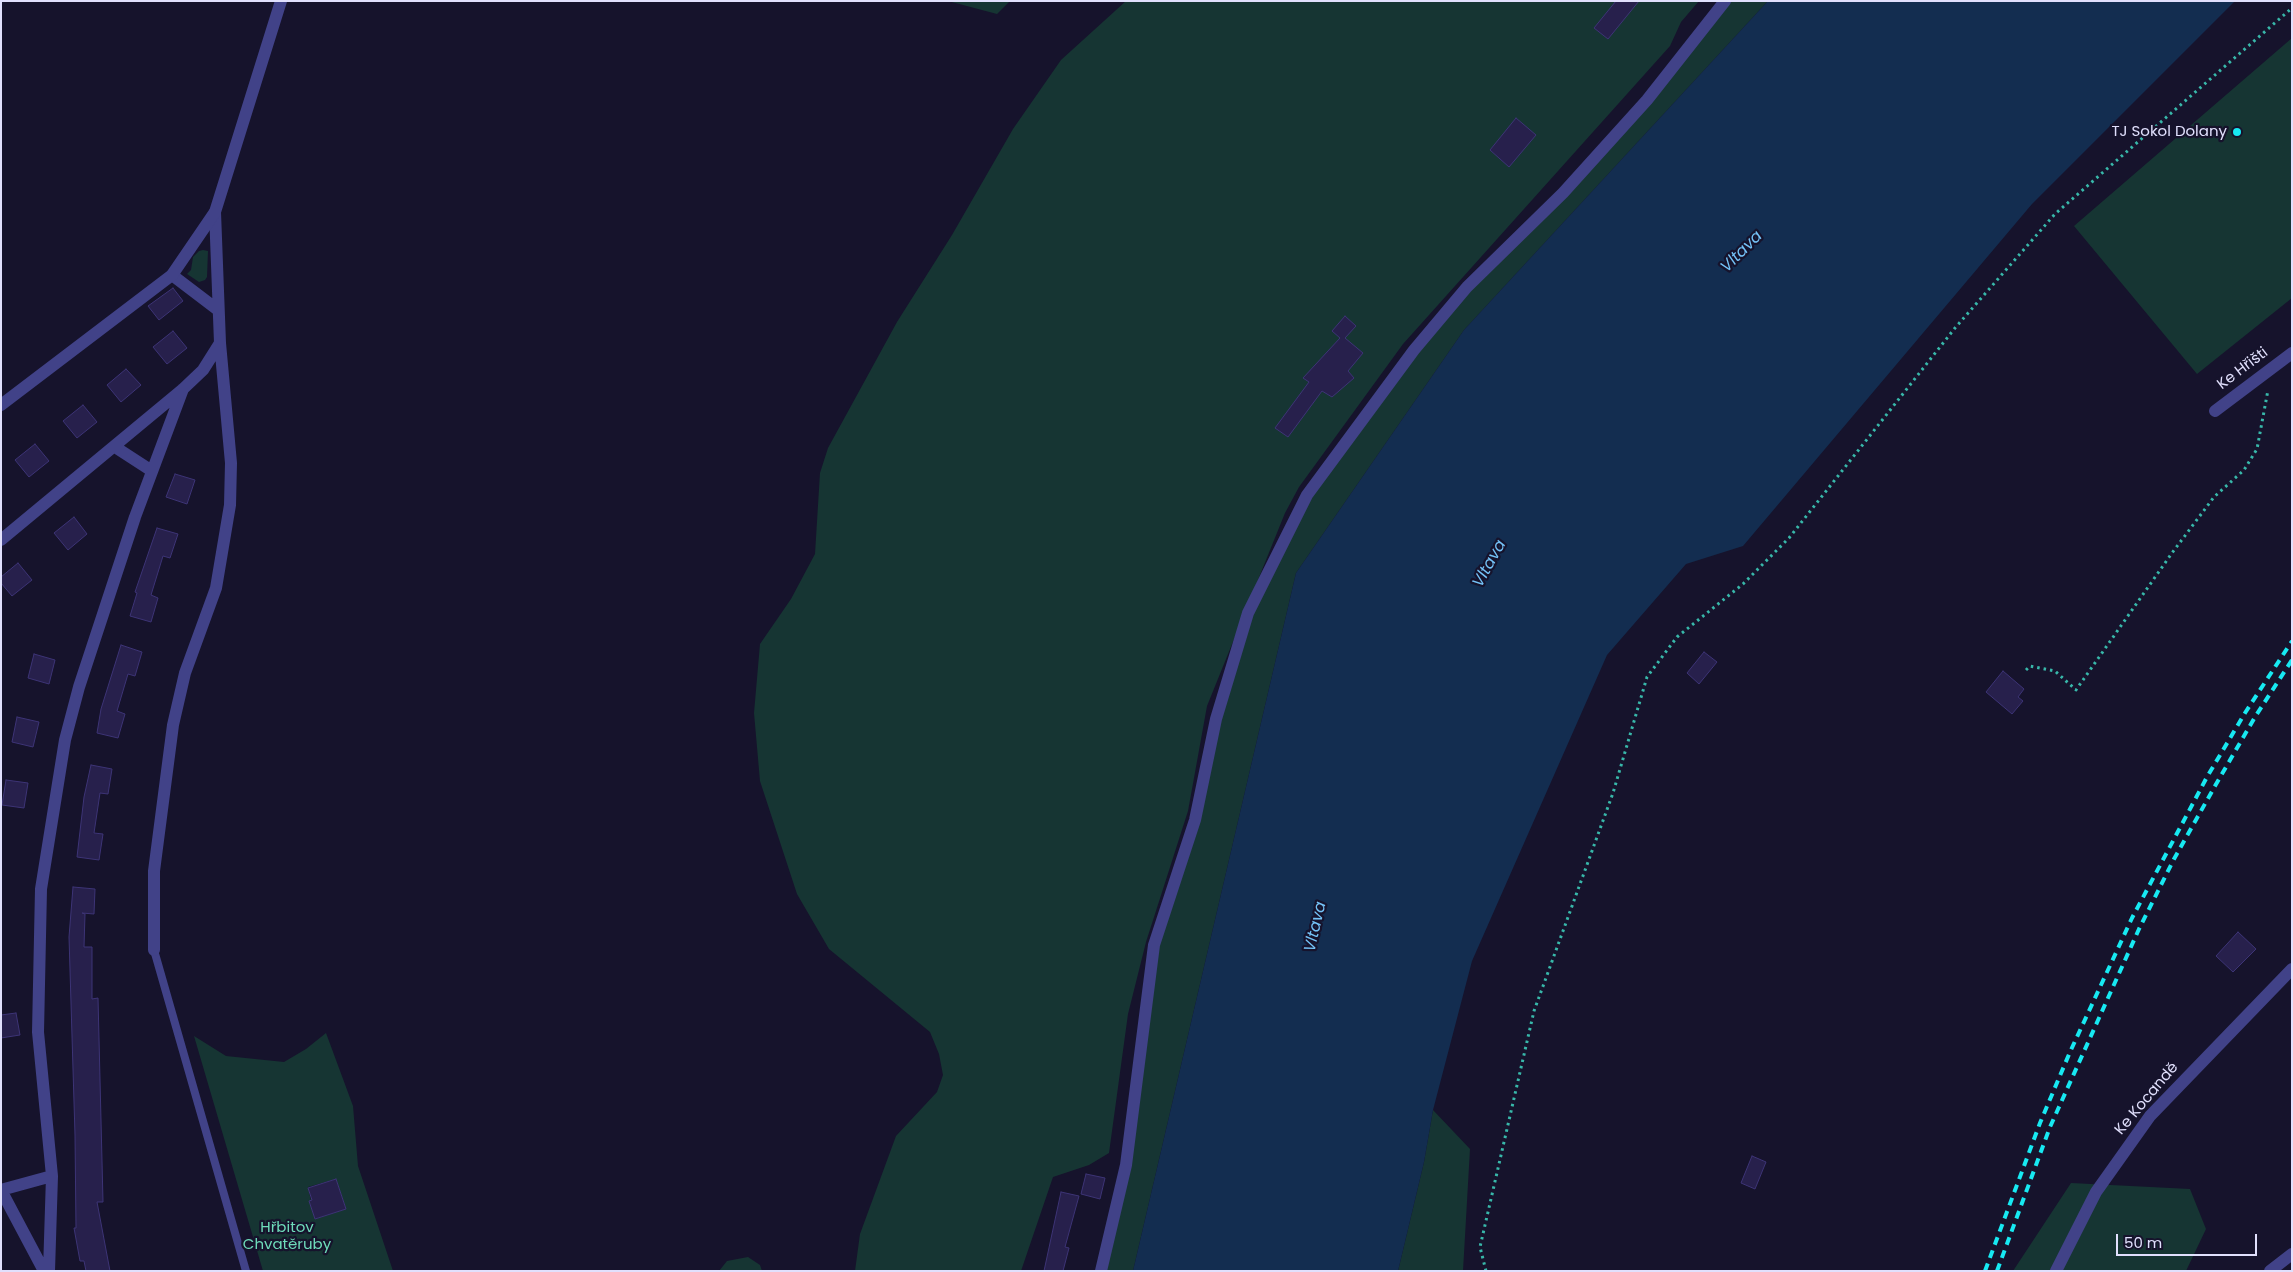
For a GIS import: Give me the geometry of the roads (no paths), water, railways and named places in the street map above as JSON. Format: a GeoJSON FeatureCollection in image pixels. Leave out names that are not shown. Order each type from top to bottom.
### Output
{"type":"FeatureCollection","features":[{"type":"Feature","properties":{"kind":"street"},"geometry":{"type":"LineString","coordinates":[[1,405],[172,275],[215,212],[281,1]]}},
{"type":"Feature","properties":{"kind":"street"},"geometry":{"type":"LineString","coordinates":[[1101,1271],[1126,1165],[1154,945],[1195,820],[1216,719],[1248,613],[1307,495],[1414,350],[1467,287],[1563,193],[1647,100],[1725,1]]}},
{"type":"Feature","properties":{"kind":"street"},"geometry":{"type":"LineString","coordinates":[[154,950],[154,871],[173,726],[185,673],[216,588],[230,505],[231,462],[220,343],[215,212]]}},
{"type":"Feature","properties":{"kind":"street"},"geometry":{"type":"LineString","coordinates":[[172,275],[218,310]]}},
{"type":"Feature","properties":{"kind":"street"},"geometry":{"type":"LineString","coordinates":[[1,540],[183,389],[203,370],[220,343]]}},
{"type":"Feature","properties":{"kind":"street","name":"Ke Hřišti"},"geometry":{"type":"LineString","coordinates":[[2215,411],[2292,353]]}},
{"type":"Feature","properties":{"kind":"street"},"geometry":{"type":"LineString","coordinates":[[49,1271],[52,1176],[38,1032],[41,889],[65,740],[77,696],[135,517],[183,389]]}},
{"type":"Feature","properties":{"kind":"street"},"geometry":{"type":"LineString","coordinates":[[115,447],[152,471]]}},
{"type":"Feature","properties":{"kind":"street","name":"Ke Kocandě"},"geometry":{"type":"LineString","coordinates":[[2056,1271],[2096,1192],[2150,1116],[2292,969]]}},
{"type":"Feature","properties":{"kind":"street"},"geometry":{"type":"LineString","coordinates":[[44,1271],[1,1190],[52,1176]]}},
{"type":"Feature","properties":{"kind":"street"},"geometry":{"type":"LineString","coordinates":[[2270,1271],[2292,1254]]}},
{"type":"Feature","properties":{"kind":"lane"},"geometry":{"type":"LineString","coordinates":[[154,950],[246,1271]]}},
{"type":"Feature","properties":{"kind":"water","name":"Vltava"},"geometry":{"type":"Polygon","coordinates":[[[1768,1],[2235,1],[2032,204],[1743,546],[1686,564],[1607,655],[1472,961],[1433,1110],[1424,1162],[1398,1271],[1133,1271],[1296,573],[1464,330],[1768,1]]]}},
{"type":"Feature","properties":{"kind":"railway"},"geometry":{"type":"LineString","coordinates":[[1985,1271],[2040,1123],[2070,1052],[2132,918],[2207,777],[2245,713],[2292,641]]}},
{"type":"Feature","properties":{"kind":"railway"},"geometry":{"type":"LineString","coordinates":[[1997,1271],[2050,1127],[2139,929],[2174,859],[2215,786],[2255,717],[2292,660]]}},
{"type":"Feature","properties":{"kind":"place","name":"TJ Sokol Dolany"},"geometry":{"type":"Point","coordinates":[2237,132]}},
{"type":"Feature","properties":{"kind":"park label","name":"Hřbitov Chvatěruby"},"geometry":{"type":"Point","coordinates":[287,1236]}}]}
